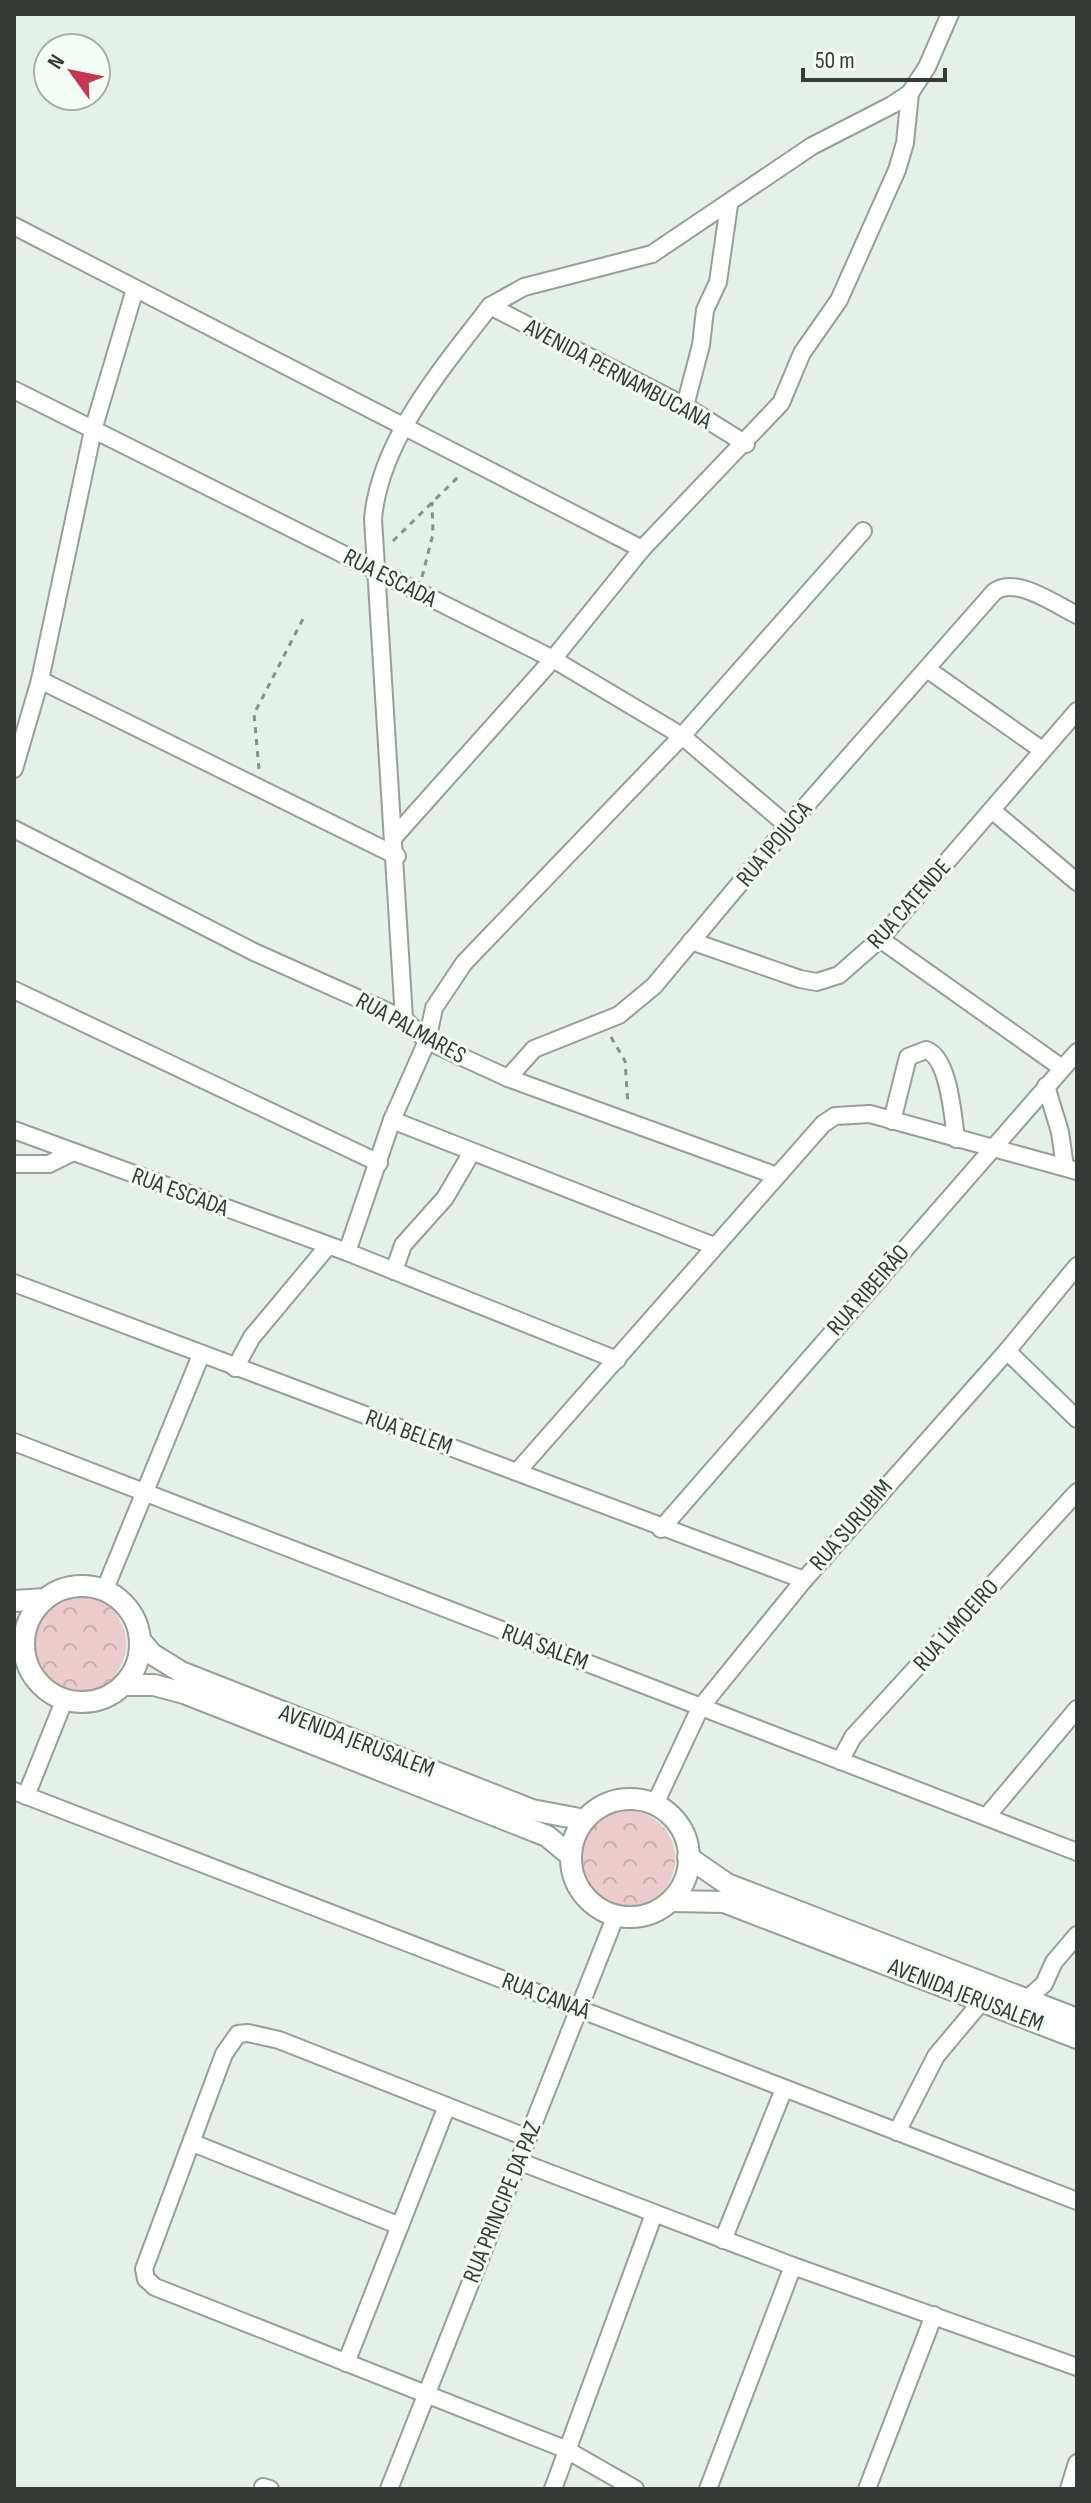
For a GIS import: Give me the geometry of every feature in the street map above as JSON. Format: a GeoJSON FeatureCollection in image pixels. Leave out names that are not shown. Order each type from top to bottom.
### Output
{"type":"FeatureCollection","features":[{"type":"Feature","properties":{"kind":"street"},"geometry":{"type":"LineString","coordinates":[[395,836],[553,659],[642,549],[746,444],[781,403],[802,353],[839,300],[865,245],[897,170],[905,143],[910,93],[927,67],[950,14]]}},
{"type":"Feature","properties":{"kind":"street"},"geometry":{"type":"LineString","coordinates":[[404,1019],[397,856],[374,566],[374,503],[383,471],[406,427],[490,306],[524,287],[652,254],[729,205],[812,146],[910,93]]}},
{"type":"Feature","properties":{"kind":"street"},"geometry":{"type":"LineString","coordinates":[[685,406],[701,345],[705,310],[718,282],[729,205]]}},
{"type":"Feature","properties":{"kind":"street"},"geometry":{"type":"LineString","coordinates":[[14,226],[642,549]]}},
{"type":"Feature","properties":{"kind":"street"},"geometry":{"type":"LineString","coordinates":[[14,769],[40,680],[93,430],[135,289]]}},
{"type":"Feature","properties":{"kind":"street","name":"AVENIDA PERNAMBUCANA"},"geometry":{"type":"LineString","coordinates":[[490,306],[685,406],[746,444]]}},
{"type":"Feature","properties":{"kind":"street","name":"RUA ESCADA"},"geometry":{"type":"LineString","coordinates":[[14,390],[374,566],[417,592],[553,659],[682,736],[788,826]]}},
{"type":"Feature","properties":{"kind":"street"},"geometry":{"type":"LineString","coordinates":[[347,1252],[392,1120],[427,1041],[434,1008],[464,963],[682,736],[863,531]]}},
{"type":"Feature","properties":{"kind":"street","name":"RUA IPOJUCA"},"geometry":{"type":"LineString","coordinates":[[508,1078],[534,1049],[619,1015],[654,986],[788,826],[994,592],[1008,586],[1020,588],[1077,615]]}},
{"type":"Feature","properties":{"kind":"street"},"geometry":{"type":"LineString","coordinates":[[927,669],[1042,750]]}},
{"type":"Feature","properties":{"kind":"street"},"geometry":{"type":"LineString","coordinates":[[40,680],[397,856]]}},
{"type":"Feature","properties":{"kind":"street","name":"RUA CATENDE"},"geometry":{"type":"LineString","coordinates":[[691,941],[817,982],[839,975],[880,939],[1077,711]]}},
{"type":"Feature","properties":{"kind":"street"},"geometry":{"type":"LineString","coordinates":[[993,811],[1077,882]]}},
{"type":"Feature","properties":{"kind":"street","name":"RUA PALMARES"},"geometry":{"type":"LineString","coordinates":[[14,829],[254,952],[404,1019],[427,1041],[508,1078],[777,1176]]}},
{"type":"Feature","properties":{"kind":"street"},"geometry":{"type":"LineString","coordinates":[[880,939],[1062,1068]]}},
{"type":"Feature","properties":{"kind":"street"},"geometry":{"type":"LineString","coordinates":[[14,990],[379,1163]]}},
{"type":"Feature","properties":{"kind":"street"},"geometry":{"type":"LineString","coordinates":[[892,1121],[908,1057],[926,1050],[937,1056],[943,1069],[956,1139]]}},
{"type":"Feature","properties":{"kind":"street","name":"RUA RIBEIRÃO"},"geometry":{"type":"LineString","coordinates":[[661,1529],[1077,1052]]}},
{"type":"Feature","properties":{"kind":"street"},"geometry":{"type":"LineString","coordinates":[[1046,1086],[1071,1169]]}},
{"type":"Feature","properties":{"kind":"street"},"geometry":{"type":"LineString","coordinates":[[517,1472],[714,1246],[823,1124],[835,1116],[870,1114],[1071,1169]]}},
{"type":"Feature","properties":{"kind":"street"},"geometry":{"type":"LineString","coordinates":[[392,1120],[714,1246]]}},
{"type":"Feature","properties":{"kind":"street","name":"RUA ESCADA"},"geometry":{"type":"LineString","coordinates":[[14,1130],[347,1252],[617,1360]]}},
{"type":"Feature","properties":{"kind":"street"},"geometry":{"type":"LineString","coordinates":[[14,1164],[49,1164],[73,1152]]}},
{"type":"Feature","properties":{"kind":"street"},"geometry":{"type":"LineString","coordinates":[[394,1271],[403,1245],[445,1198],[472,1152]]}},
{"type":"Feature","properties":{"kind":"street"},"geometry":{"type":"LineString","coordinates":[[235,1368],[252,1337],[311,1271],[328,1246]]}},
{"type":"Feature","properties":{"kind":"street","name":"RUA SURUBIM"},"geometry":{"type":"LineString","coordinates":[[655,1804],[700,1708],[804,1580],[1074,1273]]}},
{"type":"Feature","properties":{"kind":"street","name":"RUA BELEM"},"geometry":{"type":"LineString","coordinates":[[14,1283],[661,1529],[804,1580]]}},
{"type":"Feature","properties":{"kind":"street"},"geometry":{"type":"LineString","coordinates":[[1007,1351],[1077,1419]]}},
{"type":"Feature","properties":{"kind":"street"},"geometry":{"type":"LineString","coordinates":[[14,1601],[45,1599],[72,1587],[105,1589],[201,1355]]}},
{"type":"Feature","properties":{"kind":"street","name":"RUA SALEM"},"geometry":{"type":"LineString","coordinates":[[14,1442],[1077,1852]]}},
{"type":"Feature","properties":{"kind":"street","name":"RUA LIMOEIRO"},"geometry":{"type":"LineString","coordinates":[[840,1761],[853,1737],[1077,1492]]}},
{"type":"Feature","properties":{"kind":"street","name":"AVENIDA JERUSALEM"},"geometry":{"type":"LineString","coordinates":[[105,1589],[128,1608],[140,1640],[152,1654],[181,1672],[269,1716],[444,1786],[547,1836],[571,1856]]}},
{"type":"Feature","properties":{"kind":"street"},"geometry":{"type":"LineString","coordinates":[[25,1656],[28,1625],[45,1599]]}},
{"type":"Feature","properties":{"kind":"street"},"geometry":{"type":"LineString","coordinates":[[14,1634],[38,1682],[64,1701],[20,1793]]}},
{"type":"Feature","properties":{"kind":"street"},"geometry":{"type":"LineString","coordinates":[[123,1685],[139,1656],[140,1640]]}},
{"type":"Feature","properties":{"kind":"street","name":"AVENIDA JERUSALEM"},"geometry":{"type":"LineString","coordinates":[[64,1701],[99,1700],[123,1685],[154,1685],[269,1716]]}},
{"type":"Feature","properties":{"kind":"street"},"geometry":{"type":"LineString","coordinates":[[987,1816],[1077,1709]]}},
{"type":"Feature","properties":{"kind":"street","name":"AVENIDA JERUSALEM"},"geometry":{"type":"LineString","coordinates":[[444,1786],[550,1816],[585,1820]]}},
{"type":"Feature","properties":{"kind":"street","name":"RUA CANAÃ"},"geometry":{"type":"LineString","coordinates":[[20,1793],[1077,2201]]}},
{"type":"Feature","properties":{"kind":"street"},"geometry":{"type":"LineString","coordinates":[[616,1915],[597,1908],[582,1894],[573,1876],[571,1856],[574,1837],[585,1820],[599,1807],[617,1800],[636,1799],[655,1804],[679,1826],[688,1857],[685,1877],[672,1901]]}},
{"type":"Feature","properties":{"kind":"street","name":"AVENIDA JERUSALEM"},"geometry":{"type":"LineString","coordinates":[[688,1857],[727,1884],[814,1927],[988,1994],[1077,2038]]}},
{"type":"Feature","properties":{"kind":"street","name":"AVENIDA JERUSALEM"},"geometry":{"type":"LineString","coordinates":[[616,1915],[650,1913],[672,1901],[724,1902],[814,1927]]}},
{"type":"Feature","properties":{"kind":"street","name":"RUA PRINCIPE DA PAZ"},"geometry":{"type":"LineString","coordinates":[[389,2489],[616,1915]]}},
{"type":"Feature","properties":{"kind":"street"},"geometry":{"type":"LineString","coordinates":[[1026,2000],[1044,1984],[1054,1962],[1077,1935]]}},
{"type":"Feature","properties":{"kind":"street"},"geometry":{"type":"LineString","coordinates":[[897,2132],[936,2056],[988,1994]]}},
{"type":"Feature","properties":{"kind":"street","name":"AVENIDA JERUSALEM"},"geometry":{"type":"LineString","coordinates":[[988,1994],[1026,2000],[1077,2019]]}},
{"type":"Feature","properties":{"kind":"street"},"geometry":{"type":"LineString","coordinates":[[528,2138],[279,2040],[248,2033],[238,2034],[224,2054],[144,2269],[146,2279],[155,2287],[565,2449],[635,2489]]}},
{"type":"Feature","properties":{"kind":"street"},"geometry":{"type":"LineString","coordinates":[[723,2240],[784,2089]]}},
{"type":"Feature","properties":{"kind":"street"},"geometry":{"type":"LineString","coordinates":[[346,2363],[447,2106]]}},
{"type":"Feature","properties":{"kind":"street"},"geometry":{"type":"LineString","coordinates":[[193,2143],[400,2226]]}},
{"type":"Feature","properties":{"kind":"street"},"geometry":{"type":"LineString","coordinates":[[518,2161],[793,2266],[1075,2361]]}},
{"type":"Feature","properties":{"kind":"street"},"geometry":{"type":"LineString","coordinates":[[553,2489],[565,2449],[654,2214]]}},
{"type":"Feature","properties":{"kind":"street"},"geometry":{"type":"LineString","coordinates":[[708,2489],[793,2266]]}},
{"type":"Feature","properties":{"kind":"street"},"geometry":{"type":"LineString","coordinates":[[867,2489],[934,2315]]}},
{"type":"Feature","properties":{"kind":"street"},"geometry":{"type":"LineString","coordinates":[[1069,2489],[1077,2463]]}},
{"type":"Feature","properties":{"kind":"path"},"geometry":{"type":"LineString","coordinates":[[374,566],[473,461]]}},
{"type":"Feature","properties":{"kind":"path"},"geometry":{"type":"LineString","coordinates":[[417,592],[433,534],[432,502]]}},
{"type":"Feature","properties":{"kind":"path"},"geometry":{"type":"LineString","coordinates":[[261,789],[254,714],[304,617]]}},
{"type":"Feature","properties":{"kind":"path"},"geometry":{"type":"LineString","coordinates":[[603,1023],[625,1061],[627,1121]]}},
{"type":"Feature","properties":{"kind":"green space"},"geometry":{"type":"Polygon","coordinates":[[[77,1595],[96,1598],[112,1609],[123,1625],[126,1644],[123,1663],[112,1679],[96,1690],[77,1693],[58,1690],[42,1679],[31,1663],[28,1644],[31,1625],[42,1609],[58,1598],[77,1595]]]}},
{"type":"Feature","properties":{"kind":"green space"},"geometry":{"type":"Polygon","coordinates":[[[616,1810],[636,1810],[661,1824],[672,1840],[675,1859],[672,1878],[661,1894],[636,1908],[616,1908],[599,1900],[585,1886],[577,1869],[577,1849],[585,1832],[599,1818],[616,1810]]]}}]}
